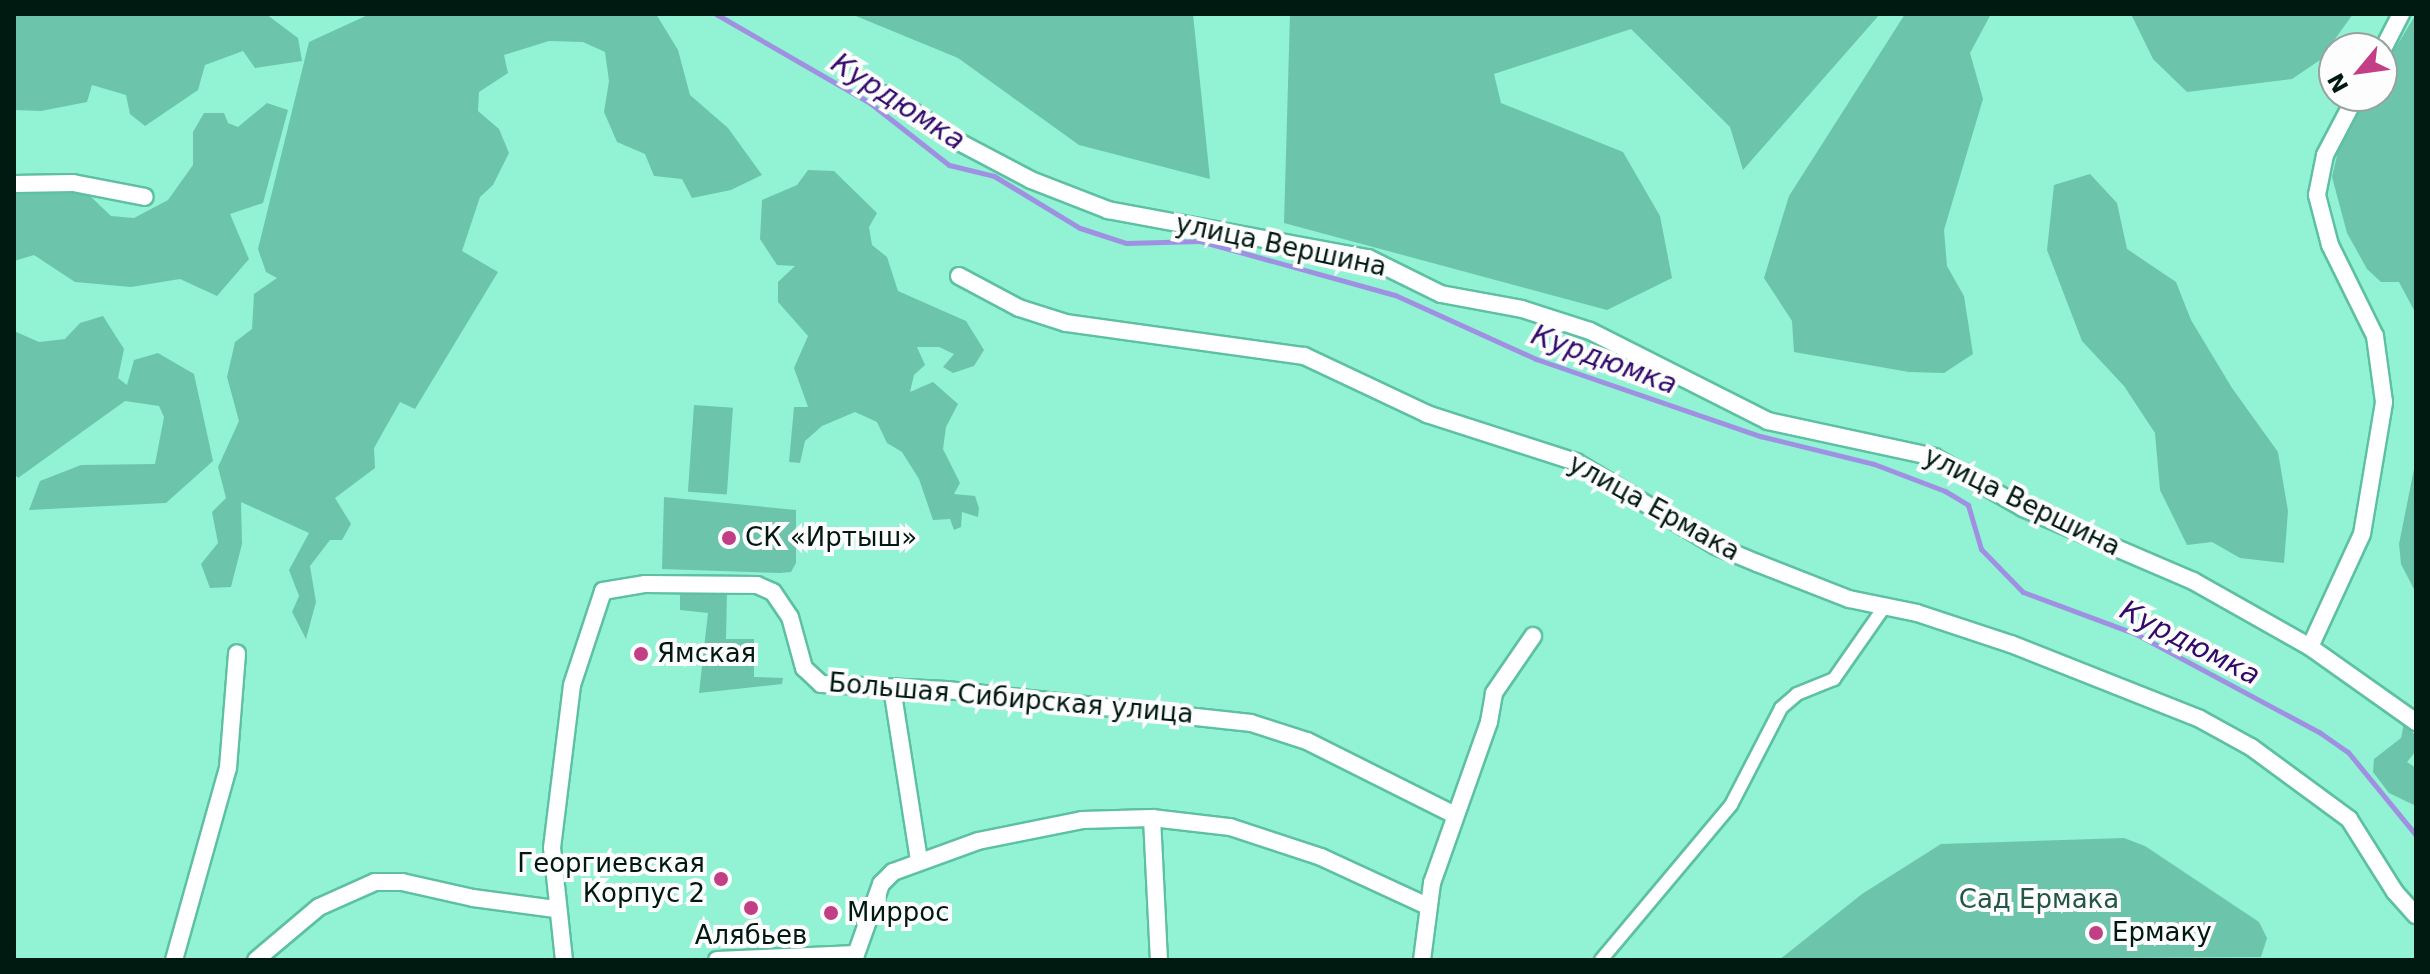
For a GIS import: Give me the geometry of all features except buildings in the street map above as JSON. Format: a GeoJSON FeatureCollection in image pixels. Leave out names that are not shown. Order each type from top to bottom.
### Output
{"type":"FeatureCollection","features":[{"type":"Feature","properties":{"kind":"street"},"geometry":{"type":"LineString","coordinates":[[2392,32],[2401,14]]}},
{"type":"Feature","properties":{"kind":"street","name":"улица Вершина"},"geometry":{"type":"LineString","coordinates":[[886,94],[995,161],[1108,210],[1368,258],[1441,294],[1522,309],[1590,331],[1768,421],[1934,457],[2023,508],[2193,581],[2310,647],[2416,722]]}},
{"type":"Feature","properties":{"kind":"street"},"geometry":{"type":"LineString","coordinates":[[2310,647],[2362,534],[2384,402],[2375,336],[2330,245],[2317,195],[2325,155],[2348,112]]}},
{"type":"Feature","properties":{"kind":"street"},"geometry":{"type":"LineString","coordinates":[[14,184],[73,183],[145,197]]}},
{"type":"Feature","properties":{"kind":"street","name":"улица Ермака"},"geometry":{"type":"LineString","coordinates":[[959,276],[1019,308],[1066,323],[1304,356],[1427,414],[1576,462],[1716,546],[1849,599],[1885,606],[2105,679],[2200,719],[2251,747],[2349,819],[2395,892],[2416,915]]}},
{"type":"Feature","properties":{"kind":"street","name":"Большая Сибирская улица"},"geometry":{"type":"LineString","coordinates":[[564,960],[555,909],[552,848],[567,714],[603,591],[673,581],[757,585],[773,592],[786,608],[811,680],[1140,708],[1272,727],[1453,814]]}},
{"type":"Feature","properties":{"kind":"street"},"geometry":{"type":"LineString","coordinates":[[1601,960],[1731,805],[1781,708],[1797,694],[1834,679],[1885,606]]}},
{"type":"Feature","properties":{"kind":"street"},"geometry":{"type":"LineString","coordinates":[[1422,960],[1427,906],[1453,814],[1489,722],[1494,693],[1533,636]]}},
{"type":"Feature","properties":{"kind":"street"},"geometry":{"type":"LineString","coordinates":[[174,960],[228,768],[237,653]]}},
{"type":"Feature","properties":{"kind":"street"},"geometry":{"type":"LineString","coordinates":[[892,688],[919,860]]}},
{"type":"Feature","properties":{"kind":"street"},"geometry":{"type":"LineString","coordinates":[[717,960],[855,957],[884,880],[919,860],[1058,823],[1152,818],[1230,827],[1278,841],[1427,906]]}},
{"type":"Feature","properties":{"kind":"street"},"geometry":{"type":"LineString","coordinates":[[1152,818],[1159,960]]}},
{"type":"Feature","properties":{"kind":"street"},"geometry":{"type":"LineString","coordinates":[[256,960],[319,907],[375,882],[402,882],[555,909]]}},
{"type":"Feature","properties":{"kind":"green space"},"geometry":{"type":"Polygon","coordinates":[[[14,14],[266,14],[298,38],[302,61],[255,68],[243,51],[205,65],[198,90],[145,126],[130,114],[126,95],[92,85],[87,102],[41,111],[14,110],[14,14]]]}},
{"type":"Feature","properties":{"kind":"green space"},"geometry":{"type":"Polygon","coordinates":[[[370,14],[656,14],[678,50],[690,95],[728,128],[762,175],[731,190],[692,198],[682,179],[654,176],[645,154],[617,142],[604,112],[609,81],[605,52],[583,42],[549,41],[504,55],[508,73],[479,92],[478,111],[499,129],[509,153],[493,185],[480,197],[462,251],[498,272],[415,409],[400,402],[374,448],[375,468],[335,498],[351,524],[342,540],[330,540],[310,566],[316,602],[306,639],[292,612],[299,596],[289,570],[309,533],[241,502],[242,544],[231,587],[210,588],[201,564],[218,543],[212,512],[226,498],[218,467],[239,421],[227,377],[235,342],[252,329],[254,294],[277,278],[266,272],[258,249],[309,42],[370,14]]]}},
{"type":"Feature","properties":{"kind":"green space"},"geometry":{"type":"Polygon","coordinates":[[[851,14],[1193,14],[1210,179],[1079,145],[958,58],[851,14]]]}},
{"type":"Feature","properties":{"kind":"green space"},"geometry":{"type":"Polygon","coordinates":[[[1290,14],[1880,14],[1743,170],[1730,127],[1631,29],[1494,74],[1501,103],[1623,152],[1660,216],[1672,278],[1607,310],[1284,223],[1290,14]]]}},
{"type":"Feature","properties":{"kind":"green space"},"geometry":{"type":"Polygon","coordinates":[[[1905,14],[1991,14],[1970,53],[1983,99],[1944,230],[1947,266],[1964,296],[1973,354],[1944,373],[1909,372],[1794,352],[1792,321],[1764,278],[1789,196],[1905,14]]]}},
{"type":"Feature","properties":{"kind":"green space"},"geometry":{"type":"Polygon","coordinates":[[[2131,14],[2353,14],[2340,32],[2318,32],[2318,61],[2292,79],[2187,92],[2153,59],[2131,14]]]}},
{"type":"Feature","properties":{"kind":"green space"},"geometry":{"type":"Polygon","coordinates":[[[2416,14],[2416,314],[2399,282],[2381,282],[2367,269],[2347,233],[2332,177],[2338,151],[2359,112],[2398,112],[2398,44],[2416,14]]]}},
{"type":"Feature","properties":{"kind":"green space"},"geometry":{"type":"Polygon","coordinates":[[[267,103],[288,110],[263,203],[230,214],[249,259],[217,296],[180,279],[131,287],[75,282],[34,255],[14,261],[14,191],[61,189],[88,194],[111,216],[134,218],[168,200],[193,165],[193,132],[204,113],[224,113],[228,123],[238,127],[267,103]]]}},
{"type":"Feature","properties":{"kind":"green space"},"geometry":{"type":"Polygon","coordinates":[[[808,170],[834,171],[877,213],[869,227],[872,245],[887,257],[898,291],[966,321],[984,350],[974,366],[953,373],[943,367],[954,354],[939,347],[917,347],[925,365],[914,375],[910,392],[933,382],[958,404],[946,427],[943,449],[960,483],[954,494],[975,496],[979,508],[978,517],[962,512],[961,527],[954,530],[950,519],[933,520],[919,479],[902,452],[887,443],[877,422],[855,412],[822,426],[805,441],[800,463],[789,462],[794,407],[808,407],[794,368],[808,336],[778,302],[778,282],[795,266],[777,265],[760,239],[762,200],[797,185],[808,170]]]}},
{"type":"Feature","properties":{"kind":"green space"},"geometry":{"type":"Polygon","coordinates":[[[2090,174],[2117,203],[2127,249],[2176,282],[2191,320],[2232,388],[2278,452],[2288,511],[2284,563],[2240,558],[2212,542],[2187,545],[2160,490],[2155,433],[2124,386],[2082,341],[2047,250],[2054,185],[2090,174]]]}},
{"type":"Feature","properties":{"kind":"green space"},"geometry":{"type":"Polygon","coordinates":[[[103,316],[124,349],[118,378],[127,385],[134,360],[158,353],[194,374],[213,461],[166,503],[29,510],[40,481],[81,465],[155,464],[164,417],[159,406],[125,401],[18,478],[14,473],[14,331],[39,342],[65,339],[80,323],[103,316]]]}},
{"type":"Feature","properties":{"kind":"green space"},"geometry":{"type":"Polygon","coordinates":[[[694,405],[733,408],[727,495],[688,492],[694,405]]]}},
{"type":"Feature","properties":{"kind":"green space"},"geometry":{"type":"Polygon","coordinates":[[[2416,459],[2416,593],[2401,564],[2399,544],[2416,459]]]}},
{"type":"Feature","properties":{"kind":"green space","name":"СК «Иртыш»"},"geometry":{"type":"Polygon","coordinates":[[[664,497],[796,510],[796,563],[791,572],[780,573],[662,569],[664,497]]]}},
{"type":"Feature","properties":{"kind":"green space"},"geometry":{"type":"Polygon","coordinates":[[[689,590],[727,592],[726,639],[754,639],[754,677],[783,678],[782,684],[699,693],[708,613],[680,610],[680,595],[689,590]]]}},
{"type":"Feature","properties":{"kind":"green space"},"geometry":{"type":"Polygon","coordinates":[[[2404,723],[2416,736],[2416,751],[2407,762],[2416,768],[2416,806],[2389,793],[2373,772],[2374,759],[2401,738],[2404,723]]]}},
{"type":"Feature","properties":{"kind":"green space","name":"Сад Ермака"},"geometry":{"type":"Polygon","coordinates":[[[2124,838],[2145,846],[2259,922],[2267,938],[2261,957],[1779,960],[1862,894],[1941,844],[2124,838]]]}},
{"type":"Feature","properties":{"kind":"waterway","name":"Курдюмка"},"geometry":{"type":"LineString","coordinates":[[716,14],[870,103],[949,165],[994,176],[1080,228],[1126,243],[1200,241],[1395,295],[1536,359],[1760,436],[1874,464],[1945,491],[1968,505],[1981,549],[2023,592],[2136,634],[2319,732],[2348,752],[2416,835]]}},
{"type":"Feature","properties":{"kind":"place","name":"СК «Иртыш»"},"geometry":{"type":"Point","coordinates":[729,538]}},
{"type":"Feature","properties":{"kind":"place","name":"Ямская"},"geometry":{"type":"Point","coordinates":[641,654]}},
{"type":"Feature","properties":{"kind":"place","name":"Георгиевская Корпус 2"},"geometry":{"type":"Point","coordinates":[721,879]}},
{"type":"Feature","properties":{"kind":"place","name":"Алябьев"},"geometry":{"type":"Point","coordinates":[751,908]}},
{"type":"Feature","properties":{"kind":"place","name":"Миррос"},"geometry":{"type":"Point","coordinates":[831,913]}},
{"type":"Feature","properties":{"kind":"place","name":"Ермаку"},"geometry":{"type":"Point","coordinates":[2096,933]}}]}
